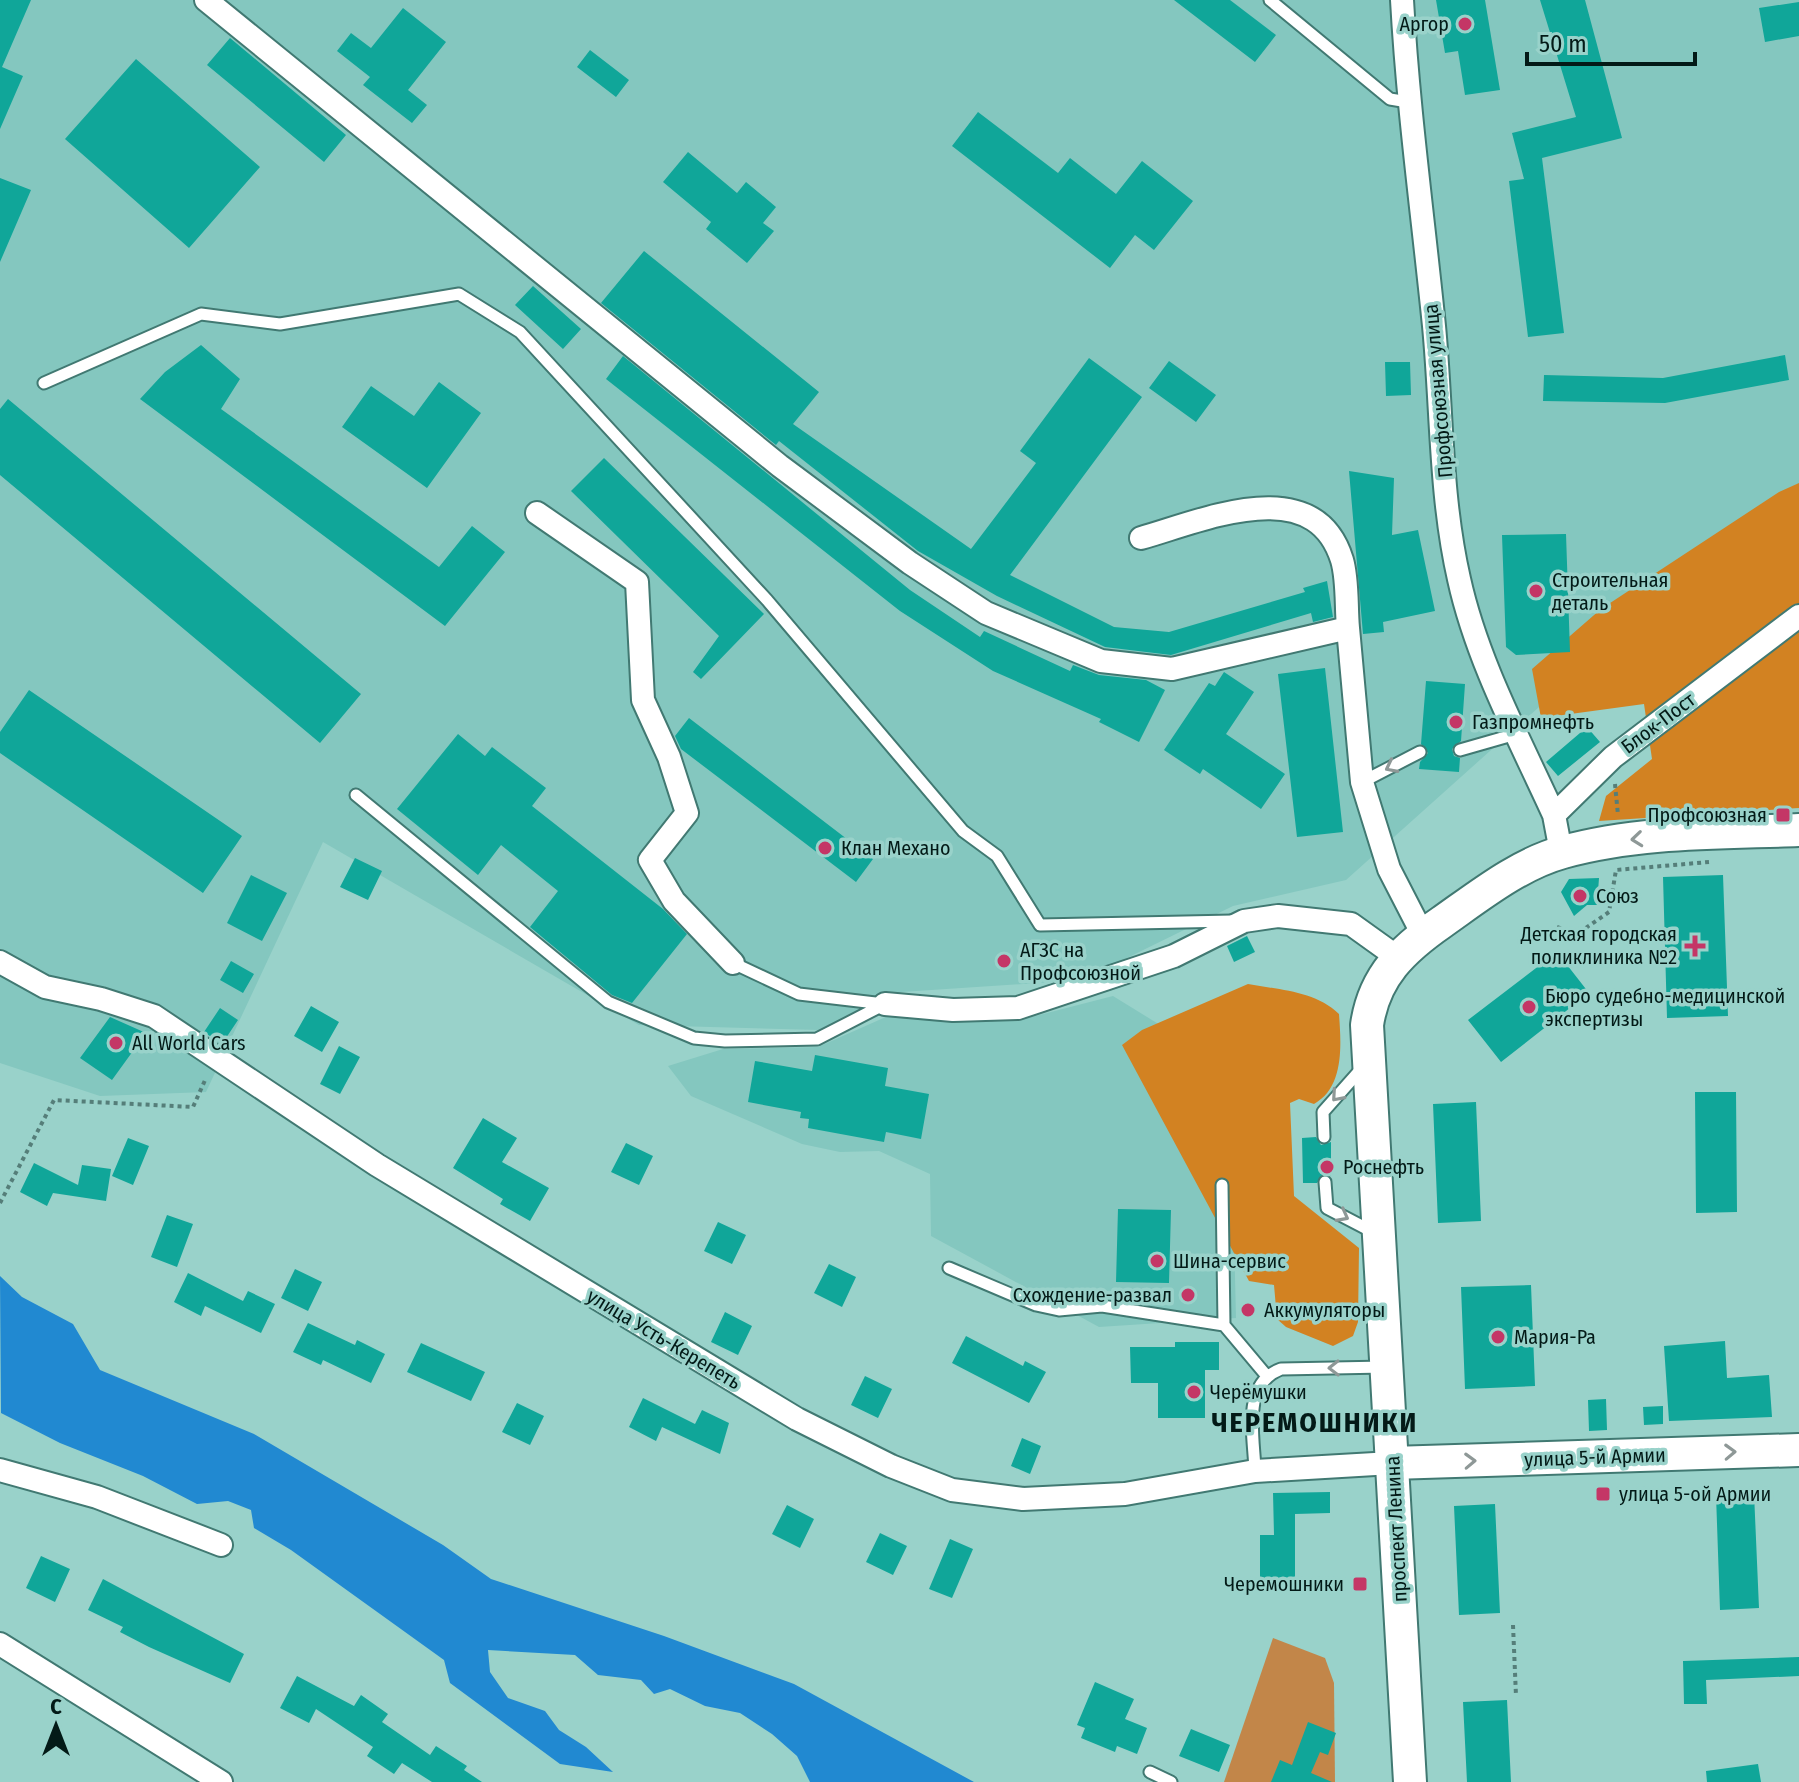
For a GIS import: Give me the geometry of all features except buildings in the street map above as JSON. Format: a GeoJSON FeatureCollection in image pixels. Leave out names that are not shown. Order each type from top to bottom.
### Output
{"type":"FeatureCollection","features":[{"type":"Feature","properties":{"kind":"main road"},"geometry":{"type":"LineString","coordinates":[[1397,957],[1485,891],[1561,852],[1666,836],[1799,830]]}},
{"type":"Feature","properties":{"kind":"main road","name":"проспект Ленина"},"geometry":{"type":"LineString","coordinates":[[1397,957],[1375,990],[1367,1025],[1382,1236],[1410,1782]]}},
{"type":"Feature","properties":{"kind":"main road","name":"улица 5-й Армии"},"geometry":{"type":"LineString","coordinates":[[1392,1463],[1799,1450]]}},
{"type":"Feature","properties":{"kind":"street"},"geometry":{"type":"LineString","coordinates":[[206,0],[780,466],[910,563],[986,613],[1101,661],[1172,669],[1348,628]]}},
{"type":"Feature","properties":{"kind":"street","name":"Профсоюзная улица"},"geometry":{"type":"LineString","coordinates":[[1402,0],[1408,102],[1434,326],[1446,513],[1459,582],[1491,679],[1554,815]]}},
{"type":"Feature","properties":{"kind":"street"},"geometry":{"type":"LineString","coordinates":[[1141,538],[1253,507],[1289,507],[1322,526],[1342,560],[1362,782],[1389,869],[1423,935]]}},
{"type":"Feature","properties":{"kind":"street"},"geometry":{"type":"LineString","coordinates":[[537,513],[637,582],[643,700],[669,757],[687,813],[650,860],[674,901],[733,963]]}},
{"type":"Feature","properties":{"kind":"street","name":"Блок-Пост"},"geometry":{"type":"LineString","coordinates":[[1554,815],[1613,757],[1799,616]]}},
{"type":"Feature","properties":{"kind":"street"},"geometry":{"type":"LineString","coordinates":[[1554,815],[1561,852]]}},
{"type":"Feature","properties":{"kind":"street"},"geometry":{"type":"LineString","coordinates":[[885,1004],[953,1010],[1018,1008],[1174,956],[1244,921],[1278,916],[1351,924],[1397,957]]}},
{"type":"Feature","properties":{"kind":"street","name":"улица Усть-Керепеть"},"geometry":{"type":"LineString","coordinates":[[0,962],[45,987],[101,999],[154,1016],[377,1165],[797,1419],[891,1466],[952,1490],[1023,1499],[1125,1494],[1255,1471],[1392,1463]]}},
{"type":"Feature","properties":{"kind":"street"},"geometry":{"type":"LineString","coordinates":[[0,1470],[97,1497],[221,1545]]}},
{"type":"Feature","properties":{"kind":"street"},"geometry":{"type":"LineString","coordinates":[[0,1644],[221,1782]]}},
{"type":"Feature","properties":{"kind":"lane"},"geometry":{"type":"LineString","coordinates":[[1270,0],[1390,99],[1408,102]]}},
{"type":"Feature","properties":{"kind":"lane"},"geometry":{"type":"LineString","coordinates":[[44,383],[201,314],[280,324],[459,294],[520,332],[767,600],[963,831],[997,856],[1040,925],[1244,921]]}},
{"type":"Feature","properties":{"kind":"lane"},"geometry":{"type":"LineString","coordinates":[[1460,750],[1516,734]]}},
{"type":"Feature","properties":{"kind":"lane"},"geometry":{"type":"LineString","coordinates":[[1362,782],[1420,752]]}},
{"type":"Feature","properties":{"kind":"lane"},"geometry":{"type":"LineString","coordinates":[[356,795],[608,1002],[694,1038],[725,1041],[817,1039],[885,1004]]}},
{"type":"Feature","properties":{"kind":"lane"},"geometry":{"type":"LineString","coordinates":[[733,963],[799,994],[885,1004]]}},
{"type":"Feature","properties":{"kind":"lane"},"geometry":{"type":"LineString","coordinates":[[1324,1137],[1323,1112],[1369,1060]]}},
{"type":"Feature","properties":{"kind":"lane"},"geometry":{"type":"LineString","coordinates":[[1325,1182],[1327,1208],[1382,1236]]}},
{"type":"Feature","properties":{"kind":"lane"},"geometry":{"type":"LineString","coordinates":[[1222,1185],[1224,1325],[1266,1375]]}},
{"type":"Feature","properties":{"kind":"lane"},"geometry":{"type":"LineString","coordinates":[[949,1268],[1036,1305],[1059,1310],[1102,1306],[1224,1325]]}},
{"type":"Feature","properties":{"kind":"lane"},"geometry":{"type":"LineString","coordinates":[[1255,1471],[1254,1403],[1256,1387],[1266,1375],[1281,1369],[1387,1367]]}},
{"type":"Feature","properties":{"kind":"lane"},"geometry":{"type":"LineString","coordinates":[[1150,1772],[1171,1782]]}},
{"type":"Feature","properties":{"kind":"path"},"geometry":{"type":"LineString","coordinates":[[1557,927],[1577,934],[1609,912],[1616,870],[1720,861]]}},
{"type":"Feature","properties":{"kind":"path"},"geometry":{"type":"LineString","coordinates":[[0,1203],[54,1100],[193,1107],[215,1057]]}},
{"type":"Feature","properties":{"kind":"path"},"geometry":{"type":"LineString","coordinates":[[1513,1625],[1516,1696]]}},
{"type":"Feature","properties":{"kind":"shaded area"},"geometry":{"type":"Polygon","coordinates":[[[0,0],[1799,0],[1799,524],[1587,664],[1346,880],[1233,906],[1082,980],[901,992],[820,1030],[639,1025],[323,842],[206,1092],[100,1096],[0,1063],[0,0]]]}},
{"type":"Feature","properties":{"kind":"shaded area"},"geometry":{"type":"Polygon","coordinates":[[[1799,483],[1799,808],[1599,821],[1606,796],[1652,759],[1644,704],[1541,718],[1532,669],[1601,609],[1779,492],[1799,483]]]}},
{"type":"Feature","properties":{"kind":"shaded area"},"geometry":{"type":"Polygon","coordinates":[[[1248,984],[1308,996],[1339,1014],[1339,1064],[1331,1087],[1314,1104],[1299,1099],[1290,1103],[1294,1196],[1359,1248],[1358,1322],[1353,1336],[1333,1346],[1286,1327],[1277,1319],[1274,1285],[1249,1281],[1122,1045],[1142,1030],[1248,984]]]}},
{"type":"Feature","properties":{"kind":"shaded area"},"geometry":{"type":"Polygon","coordinates":[[[1113,996],[1212,1057],[1231,1113],[1236,1318],[1099,1327],[931,1236],[930,1174],[879,1151],[840,1152],[802,1144],[691,1096],[668,1066],[723,1049],[818,1047],[888,1016],[952,1021],[1020,1020],[1113,996]]]}},
{"type":"Feature","properties":{"kind":"shaded area"},"geometry":{"type":"Polygon","coordinates":[[[1273,1638],[1325,1658],[1334,1683],[1335,1782],[1224,1782],[1273,1638]]]}},
{"type":"Feature","properties":{"kind":"water"},"geometry":{"type":"Polygon","coordinates":[[[0,1276],[22,1297],[73,1324],[100,1370],[254,1434],[443,1545],[491,1579],[664,1636],[794,1684],[974,1782],[810,1782],[797,1756],[772,1734],[740,1713],[705,1706],[670,1689],[654,1694],[641,1680],[598,1675],[575,1655],[488,1650],[490,1672],[508,1698],[545,1711],[559,1730],[586,1747],[613,1772],[560,1764],[450,1683],[444,1660],[291,1550],[254,1528],[251,1510],[228,1501],[197,1504],[143,1476],[60,1443],[1,1413],[0,1276]]]}},
{"type":"Feature","properties":{"kind":"place","name":"Аргор"},"geometry":{"type":"Point","coordinates":[1465,24]}},
{"type":"Feature","properties":{"kind":"place","name":"Строительная деталь"},"geometry":{"type":"Point","coordinates":[1536,591]}},
{"type":"Feature","properties":{"kind":"place","name":"Газпромнефть"},"geometry":{"type":"Point","coordinates":[1456,722]}},
{"type":"Feature","properties":{"kind":"place","name":"Профсоюзная"},"geometry":{"type":"Point","coordinates":[1783,815]}},
{"type":"Feature","properties":{"kind":"place","name":"Клан Механо"},"geometry":{"type":"Point","coordinates":[825,848]}},
{"type":"Feature","properties":{"kind":"place","name":"Союз"},"geometry":{"type":"Point","coordinates":[1580,896]}},
{"type":"Feature","properties":{"kind":"place","name":"Детская городская поликлиника №2"},"geometry":{"type":"Point","coordinates":[1695,946]}},
{"type":"Feature","properties":{"kind":"place","name":"АГЗС на Профсоюзной"},"geometry":{"type":"Point","coordinates":[1004,961]}},
{"type":"Feature","properties":{"kind":"place","name":"Бюро судебно-медицинской экспертизы"},"geometry":{"type":"Point","coordinates":[1529,1007]}},
{"type":"Feature","properties":{"kind":"place","name":"All World Cars"},"geometry":{"type":"Point","coordinates":[116,1043]}},
{"type":"Feature","properties":{"kind":"place","name":"Роснефть"},"geometry":{"type":"Point","coordinates":[1327,1167]}},
{"type":"Feature","properties":{"kind":"place","name":"Шина-сервис"},"geometry":{"type":"Point","coordinates":[1157,1261]}},
{"type":"Feature","properties":{"kind":"place","name":"Схождение-развал"},"geometry":{"type":"Point","coordinates":[1188,1295]}},
{"type":"Feature","properties":{"kind":"place","name":"Аккумуляторы"},"geometry":{"type":"Point","coordinates":[1248,1310]}},
{"type":"Feature","properties":{"kind":"place","name":"Мария-Ра"},"geometry":{"type":"Point","coordinates":[1498,1337]}},
{"type":"Feature","properties":{"kind":"place","name":"Черёмушки"},"geometry":{"type":"Point","coordinates":[1194,1392]}},
{"type":"Feature","properties":{"kind":"place","name":"улица 5-ой Армии"},"geometry":{"type":"Point","coordinates":[1603,1494]}},
{"type":"Feature","properties":{"kind":"place","name":"Черемошники"},"geometry":{"type":"Point","coordinates":[1360,1584]}},
{"type":"Feature","properties":{"kind":"district","name":"ЧЕРЕМОШНИКИ"},"geometry":{"type":"Point","coordinates":[1315,1422]}}]}
